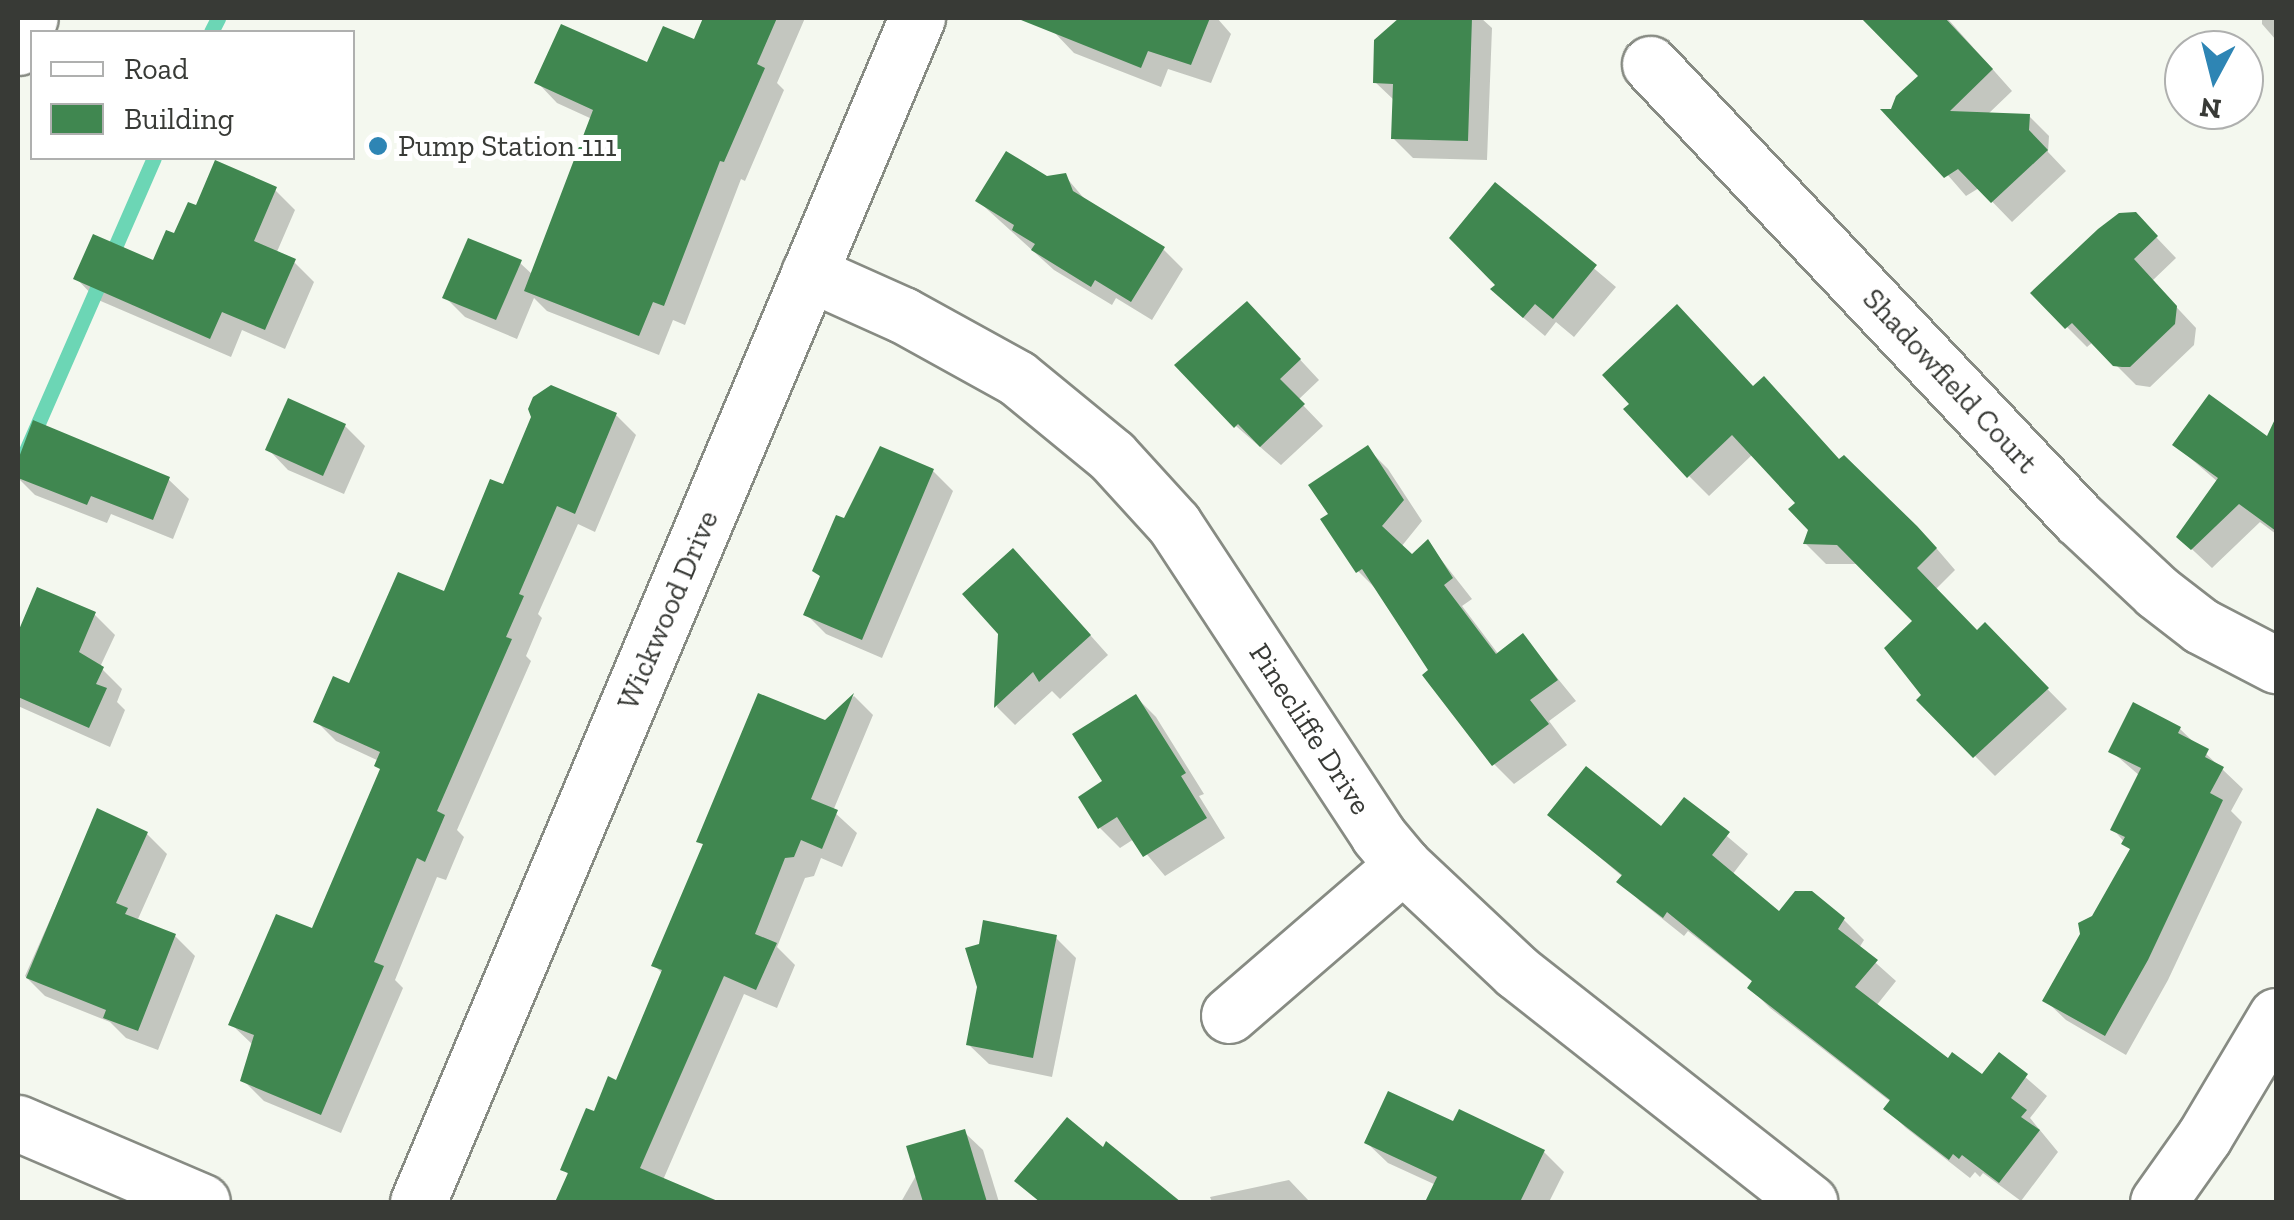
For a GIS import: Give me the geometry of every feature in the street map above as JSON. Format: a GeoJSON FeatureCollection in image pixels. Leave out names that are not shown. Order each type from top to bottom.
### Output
{"type":"FeatureCollection","features":[{"type":"Feature","properties":{"kind":"street","name":"Wickwood Drive"},"geometry":{"type":"LineString","coordinates":[[418,1202],[918,18]]}},
{"type":"Feature","properties":{"kind":"street","name":"Shadowfield Court"},"geometry":{"type":"LineString","coordinates":[[1650,64],[2092,530],[2157,592],[2201,626],[2276,665]]}},
{"type":"Feature","properties":{"kind":"street","name":"Pinecliffe Drive"},"geometry":{"type":"LineString","coordinates":[[809,273],[903,314],[1017,378],[1112,456],[1174,524],[1378,835],[1402,865],[1516,972],[1809,1202]]}},
{"type":"Feature","properties":{"kind":"street"},"geometry":{"type":"LineString","coordinates":[[1229,1016],[1402,865]]}},
{"type":"Feature","properties":{"kind":"street"},"geometry":{"type":"LineString","coordinates":[[2158,1202],[2204,1137],[2276,1016]]}},
{"type":"Feature","properties":{"kind":"street"},"geometry":{"type":"LineString","coordinates":[[18,1122],[202,1202]]}},
{"type":"Feature","properties":{"kind":"building"},"geometry":{"type":"Polygon","coordinates":[[[703,18],[777,18],[757,64],[765,68],[724,162],[720,161],[664,306],[653,302],[639,336],[524,291],[593,110],[534,83],[561,24],[647,62],[663,26],[694,39],[703,18]]]}},
{"type":"Feature","properties":{"kind":"building"},"geometry":{"type":"Polygon","coordinates":[[[1016,18],[1210,18],[1191,65],[1148,51],[1141,68],[1016,18]]]}},
{"type":"Feature","properties":{"kind":"building"},"geometry":{"type":"Polygon","coordinates":[[[1399,18],[1472,18],[1468,141],[1391,139],[1393,84],[1373,83],[1374,40],[1399,18]]]}},
{"type":"Feature","properties":{"kind":"building"},"geometry":{"type":"Polygon","coordinates":[[[1861,18],[1945,18],[1993,69],[1950,111],[2030,114],[2029,130],[2048,150],[1991,203],[1958,169],[1944,178],[1880,109],[1891,109],[1896,96],[1918,76],[1861,18]]]}},
{"type":"Feature","properties":{"kind":"building"},"geometry":{"type":"Polygon","coordinates":[[[1006,151],[1047,176],[1066,173],[1073,191],[1165,247],[1131,302],[1095,280],[1091,287],[1031,250],[1035,244],[1012,230],[1014,225],[975,201],[1006,151]]]}},
{"type":"Feature","properties":{"kind":"building"},"geometry":{"type":"Polygon","coordinates":[[[215,160],[277,187],[254,241],[296,259],[265,330],[222,312],[210,339],[73,279],[93,234],[153,260],[166,230],[174,233],[188,202],[196,205],[215,160]]]}},
{"type":"Feature","properties":{"kind":"building"},"geometry":{"type":"Polygon","coordinates":[[[1495,182],[1597,265],[1553,319],[1535,304],[1523,318],[1490,289],[1495,285],[1449,238],[1495,182]]]}},
{"type":"Feature","properties":{"kind":"building"},"geometry":{"type":"Polygon","coordinates":[[[2136,212],[2158,236],[2134,259],[2177,306],[2175,324],[2130,367],[2113,366],[2072,323],[2065,329],[2030,293],[2098,229],[2119,213],[2136,212]]]}},
{"type":"Feature","properties":{"kind":"building"},"geometry":{"type":"Polygon","coordinates":[[[468,238],[522,260],[496,320],[442,298],[468,238]]]}},
{"type":"Feature","properties":{"kind":"building"},"geometry":{"type":"Polygon","coordinates":[[[1247,301],[1301,359],[1280,379],[1305,404],[1260,447],[1238,424],[1234,428],[1174,365],[1247,301]]]}},
{"type":"Feature","properties":{"kind":"building"},"geometry":{"type":"Polygon","coordinates":[[[1677,304],[1753,386],[1764,376],[1839,459],[1844,455],[1917,526],[1937,548],[1917,568],[1977,630],[1985,622],[2049,688],[1973,758],[1916,700],[1921,695],[1884,648],[1912,621],[1837,545],[1803,544],[1808,530],[1788,509],[1795,503],[1732,435],[1687,478],[1623,409],[1629,404],[1602,375],[1677,304]]]}},
{"type":"Feature","properties":{"kind":"building"},"geometry":{"type":"Polygon","coordinates":[[[551,385],[617,413],[575,514],[557,506],[519,594],[524,596],[506,637],[512,639],[437,811],[445,815],[425,862],[417,858],[374,962],[384,966],[321,1115],[240,1081],[254,1035],[228,1025],[276,914],[312,928],[380,769],[374,766],[380,752],[313,722],[333,676],[349,683],[398,572],[444,591],[490,479],[503,484],[531,417],[528,409],[533,397],[551,385]]]}},
{"type":"Feature","properties":{"kind":"building"},"geometry":{"type":"Polygon","coordinates":[[[2209,394],[2267,436],[2276,417],[2276,531],[2239,504],[2191,550],[2176,537],[2218,478],[2172,445],[2209,394]]]}},
{"type":"Feature","properties":{"kind":"building"},"geometry":{"type":"Polygon","coordinates":[[[288,398],[346,424],[323,476],[265,450],[288,398]]]}},
{"type":"Feature","properties":{"kind":"building"},"geometry":{"type":"Polygon","coordinates":[[[33,420],[170,477],[153,520],[91,496],[87,505],[18,478],[18,460],[33,420]]]}},
{"type":"Feature","properties":{"kind":"building"},"geometry":{"type":"Polygon","coordinates":[[[1368,445],[1404,500],[1382,526],[1412,554],[1428,539],[1453,578],[1444,585],[1496,654],[1523,633],[1558,680],[1530,700],[1549,724],[1492,766],[1422,675],[1428,670],[1362,569],[1356,573],[1320,519],[1328,514],[1308,485],[1368,445]]]}},
{"type":"Feature","properties":{"kind":"building"},"geometry":{"type":"Polygon","coordinates":[[[880,446],[934,469],[862,640],[803,615],[820,576],[812,571],[836,515],[844,518],[880,446]]]}},
{"type":"Feature","properties":{"kind":"building"},"geometry":{"type":"Polygon","coordinates":[[[1013,548],[1091,635],[1039,682],[1033,672],[994,708],[998,634],[962,594],[1013,548]]]}},
{"type":"Feature","properties":{"kind":"building"},"geometry":{"type":"Polygon","coordinates":[[[37,587],[96,612],[79,652],[104,667],[96,684],[107,688],[89,728],[18,697],[18,632],[37,587]]]}},
{"type":"Feature","properties":{"kind":"building"},"geometry":{"type":"Polygon","coordinates":[[[758,693],[825,720],[854,693],[811,799],[838,810],[822,849],[801,840],[794,857],[785,858],[755,934],[777,943],[756,990],[724,976],[640,1168],[720,1202],[555,1202],[568,1173],[560,1170],[586,1108],[594,1111],[608,1076],[616,1080],[662,970],[651,966],[703,844],[696,842],[758,693]]]}},
{"type":"Feature","properties":{"kind":"building"},"geometry":{"type":"Polygon","coordinates":[[[1136,694],[1186,773],[1181,776],[1207,818],[1143,857],[1117,817],[1098,829],[1078,797],[1102,781],[1072,734],[1136,694]]]}},
{"type":"Feature","properties":{"kind":"building"},"geometry":{"type":"Polygon","coordinates":[[[2133,702],[2181,727],[2178,733],[2209,749],[2205,757],[2224,767],[2210,793],[2223,800],[2148,960],[2105,1036],[2042,1001],[2080,934],[2078,923],[2092,916],[2130,849],[2121,844],[2125,837],[2110,830],[2141,768],[2108,752],[2133,702]]]}},
{"type":"Feature","properties":{"kind":"building"},"geometry":{"type":"Polygon","coordinates":[[[1586,766],[1661,826],[1684,797],[1730,832],[1712,855],[1779,911],[1795,891],[1812,891],[1845,918],[1838,929],[1878,960],[1855,987],[1948,1058],[1952,1052],[1982,1074],[1999,1052],[2028,1074],[2011,1098],[2027,1110],[2021,1117],[2040,1130],[1999,1183],[1962,1155],[1959,1159],[1953,1154],[1949,1160],[1883,1109],[1890,1100],[1747,988],[1752,981],[1667,912],[1663,918],[1616,882],[1622,875],[1547,815],[1586,766]]]}},
{"type":"Feature","properties":{"kind":"building"},"geometry":{"type":"Polygon","coordinates":[[[97,808],[148,832],[116,903],[128,908],[125,914],[176,934],[138,1031],[103,1018],[106,1010],[26,978],[97,808]]]}},
{"type":"Feature","properties":{"kind":"building"},"geometry":{"type":"Polygon","coordinates":[[[983,920],[1057,935],[1033,1058],[966,1045],[977,987],[965,948],[979,944],[983,920]]]}},
{"type":"Feature","properties":{"kind":"building"},"geometry":{"type":"Polygon","coordinates":[[[1388,1091],[1453,1121],[1459,1109],[1545,1150],[1520,1202],[1425,1202],[1437,1177],[1364,1143],[1388,1091]]]}},
{"type":"Feature","properties":{"kind":"building"},"geometry":{"type":"Polygon","coordinates":[[[1067,1117],[1103,1147],[1106,1141],[1181,1202],[1040,1202],[1014,1181],[1067,1117]]]}},
{"type":"Feature","properties":{"kind":"building"},"geometry":{"type":"Polygon","coordinates":[[[965,1129],[987,1202],[923,1202],[906,1146],[965,1129]]]}},
{"type":"Feature","properties":{"kind":"waterway"},"geometry":{"type":"LineString","coordinates":[[212,30],[218,18]]}},
{"type":"Feature","properties":{"kind":"waterway"},"geometry":{"type":"LineString","coordinates":[[18,469],[153,160]]}},
{"type":"Feature","properties":{"kind":"place","name":"Pump Station 111"},"geometry":{"type":"Point","coordinates":[378,146]}}]}
